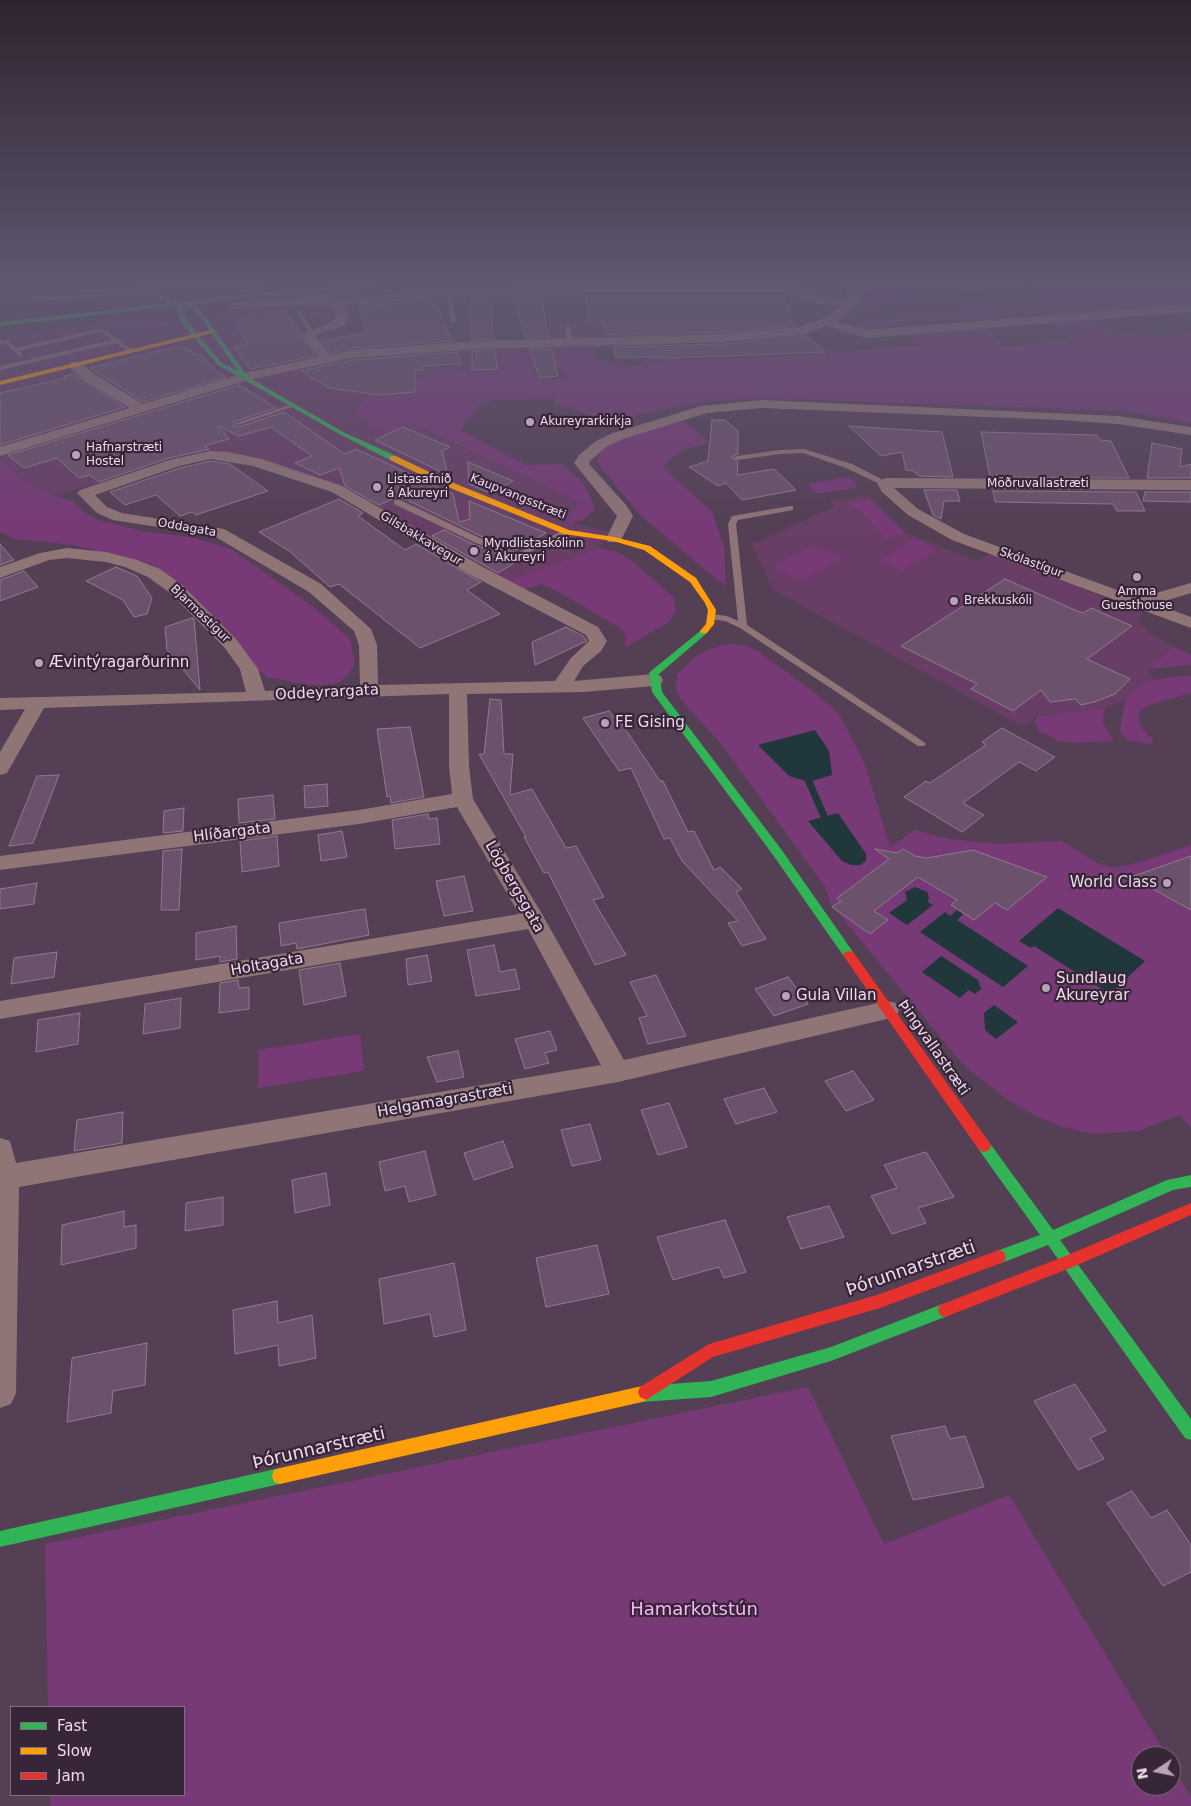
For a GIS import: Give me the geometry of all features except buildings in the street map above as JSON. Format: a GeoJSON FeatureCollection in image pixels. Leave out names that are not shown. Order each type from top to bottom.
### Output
{"type":"FeatureCollection","features":[{"type":"Feature","properties":{"kind":"main road"},"geometry":{"type":"LineString","coordinates":[[0,383],[50,371]]}},
{"type":"Feature","properties":{"kind":"main road","name":"Kaupvangsstræti"},"geometry":{"type":"LineString","coordinates":[[234,371],[343,434],[441,481],[567,532],[614,539],[647,548],[693,580],[709,603],[712,617]]}},
{"type":"Feature","properties":{"kind":"main road","name":"Kaupvangsstræti"},"geometry":{"type":"LineString","coordinates":[[241,371],[245,377]]}},
{"type":"Feature","properties":{"kind":"main road"},"geometry":{"type":"LineString","coordinates":[[654,680],[654,673],[665,662],[697,638],[710,624],[712,617]]}},
{"type":"Feature","properties":{"kind":"main road","name":"Þingvallastræti"},"geometry":{"type":"LineString","coordinates":[[654,680],[658,692],[671,713],[777,852],[887,1010],[1191,1432]]}},
{"type":"Feature","properties":{"kind":"main road","name":"Þórunnarstræti"},"geometry":{"type":"LineString","coordinates":[[645,1393],[709,1351],[880,1301],[1050,1238],[1172,1184],[1191,1181]]}},
{"type":"Feature","properties":{"kind":"main road","name":"Þórunnarstræti"},"geometry":{"type":"LineString","coordinates":[[0,1539],[645,1393],[711,1389],[831,1354],[1068,1262],[1191,1209]]}},
{"type":"Feature","properties":{"kind":"street"},"geometry":{"type":"LineString","coordinates":[[82,371],[88,377],[142,409]]}},
{"type":"Feature","properties":{"kind":"street"},"geometry":{"type":"LineString","coordinates":[[0,452],[245,377],[269,371]]}},
{"type":"Feature","properties":{"kind":"street"},"geometry":{"type":"LineString","coordinates":[[614,539],[625,516],[621,508],[584,467],[582,463],[584,458],[618,436],[706,409],[762,404],[1010,414],[1118,420],[1191,431]]}},
{"type":"Feature","properties":{"kind":"street"},"geometry":{"type":"LineString","coordinates":[[1164,428],[1191,443]]}},
{"type":"Feature","properties":{"kind":"street","name":"Gilsbakkavegur"},"geometry":{"type":"LineString","coordinates":[[176,463],[210,455],[228,456],[257,462],[337,489],[475,570],[592,631],[598,641],[595,647],[577,662],[568,673],[562,686]]}},
{"type":"Feature","properties":{"kind":"street","name":"Oddagata"},"geometry":{"type":"LineString","coordinates":[[176,463],[85,493],[102,510],[119,517],[218,532],[237,540],[315,588],[362,629],[368,644],[369,691]]}},
{"type":"Feature","properties":{"kind":"street","name":"Möðruvallastræti"},"geometry":{"type":"LineString","coordinates":[[886,483],[1191,485]]}},
{"type":"Feature","properties":{"kind":"street","name":"Skólastígur"},"geometry":{"type":"LineString","coordinates":[[886,483],[887,489],[913,512],[958,537],[1191,623]]}},
{"type":"Feature","properties":{"kind":"street","name":"Bjarmastígur"},"geometry":{"type":"LineString","coordinates":[[0,573],[46,556],[67,553],[106,557],[131,563],[154,573],[190,602],[230,643],[249,669],[257,697]]}},
{"type":"Feature","properties":{"kind":"street"},"geometry":{"type":"LineString","coordinates":[[1139,603],[1191,588]]}},
{"type":"Feature","properties":{"kind":"street","name":"Oddeyrargata"},"geometry":{"type":"LineString","coordinates":[[0,704],[562,686],[654,680]]}},
{"type":"Feature","properties":{"kind":"street","name":"Lögbergsgata"},"geometry":{"type":"LineString","coordinates":[[458,688],[459,766],[463,800],[534,920],[618,1072]]}},
{"type":"Feature","properties":{"kind":"street"},"geometry":{"type":"LineString","coordinates":[[0,769],[38,703]]}},
{"type":"Feature","properties":{"kind":"street","name":"Hlíðargata"},"geometry":{"type":"LineString","coordinates":[[0,863],[359,817],[463,800]]}},
{"type":"Feature","properties":{"kind":"street","name":"Holtagata"},"geometry":{"type":"LineString","coordinates":[[0,1010],[534,920]]}},
{"type":"Feature","properties":{"kind":"street","name":"Helgamagrastræti"},"geometry":{"type":"LineString","coordinates":[[3,1177],[618,1072],[887,1010]]}},
{"type":"Feature","properties":{"kind":"street"},"geometry":{"type":"LineString","coordinates":[[0,1149],[3,1177],[0,1393]]}},
{"type":"Feature","properties":{"kind":"lane"},"geometry":{"type":"LineString","coordinates":[[236,424],[292,406]]}},
{"type":"Feature","properties":{"kind":"lane"},"geometry":{"type":"LineString","coordinates":[[737,458],[804,451],[849,466],[886,483]]}},
{"type":"Feature","properties":{"kind":"lane"},"geometry":{"type":"LineString","coordinates":[[397,502],[479,541],[518,556],[567,532]]}},
{"type":"Feature","properties":{"kind":"lane"},"geometry":{"type":"LineString","coordinates":[[743,626],[732,524],[735,518],[790,508]]}},
{"type":"Feature","properties":{"kind":"lane"},"geometry":{"type":"LineString","coordinates":[[712,617],[727,619],[743,626],[921,744]]}},
{"type":"Feature","properties":{"kind":"shaded area"},"geometry":{"type":"Polygon","coordinates":[[[0,371],[492,371],[427,373],[427,378],[410,392],[368,394],[356,406],[354,411],[385,435],[411,424],[577,500],[577,507],[567,522],[611,532],[599,548],[507,581],[340,488],[209,453],[148,466],[56,496],[37,490],[14,472],[4,460],[0,461],[0,371]]]}},
{"type":"Feature","properties":{"kind":"shaded area","name":"Brekkuskóli"},"geometry":{"type":"Polygon","coordinates":[[[869,496],[906,533],[976,561],[991,553],[1143,613],[1138,619],[1143,626],[1150,633],[1174,647],[1148,669],[1153,680],[1136,689],[1126,700],[1105,708],[1037,717],[1022,726],[773,590],[752,544],[834,507],[829,501],[869,496]]]}},
{"type":"Feature","properties":{"kind":"shaded area"},"geometry":{"type":"Polygon","coordinates":[[[815,730],[829,751],[832,775],[809,782],[789,776],[758,745],[815,730]]]}},
{"type":"Feature","properties":{"kind":"shaded area"},"geometry":{"type":"Polygon","coordinates":[[[838,813],[866,854],[866,861],[860,865],[851,865],[842,861],[808,821],[838,813]]]}},
{"type":"Feature","properties":{"kind":"shaded area"},"geometry":{"type":"Polygon","coordinates":[[[915,887],[927,892],[929,896],[928,902],[933,905],[907,925],[889,913],[907,900],[905,892],[915,887]]]}},
{"type":"Feature","properties":{"kind":"shaded area"},"geometry":{"type":"Polygon","coordinates":[[[1058,908],[1145,961],[1110,994],[1034,946],[1031,948],[1019,941],[1058,908]]]}},
{"type":"Feature","properties":{"kind":"shaded area"},"geometry":{"type":"Polygon","coordinates":[[[957,910],[963,914],[957,920],[1028,966],[1003,987],[920,932],[945,912],[950,916],[957,910]]]}},
{"type":"Feature","properties":{"kind":"shaded area"},"geometry":{"type":"Polygon","coordinates":[[[941,956],[978,980],[981,989],[975,994],[969,990],[960,998],[922,972],[941,956]]]}},
{"type":"Feature","properties":{"kind":"shaded area"},"geometry":{"type":"Polygon","coordinates":[[[994,1005],[1018,1022],[996,1039],[985,1030],[984,1013],[994,1005]]]}},
{"type":"Feature","properties":{"kind":"green space"},"geometry":{"type":"Polygon","coordinates":[[[533,371],[539,380],[567,377],[564,371],[1191,371],[1191,423],[1126,411],[763,398],[704,401],[624,418],[594,418],[569,407],[555,405],[555,399],[493,400],[479,405],[460,430],[526,465],[561,464],[582,481],[595,508],[583,520],[570,524],[566,521],[577,507],[577,500],[412,424],[385,436],[354,411],[368,394],[410,392],[416,387],[416,378],[427,378],[426,373],[533,371]]]}},
{"type":"Feature","properties":{"kind":"green space"},"geometry":{"type":"Polygon","coordinates":[[[684,421],[709,443],[686,449],[672,457],[663,467],[712,512],[724,547],[726,587],[640,515],[597,462],[600,452],[607,445],[646,430],[684,421]]]}},
{"type":"Feature","properties":{"kind":"green space"},"geometry":{"type":"Polygon","coordinates":[[[4,460],[14,472],[37,490],[74,502],[85,513],[101,521],[146,532],[191,537],[231,549],[311,605],[350,639],[355,662],[349,674],[340,682],[326,685],[309,685],[267,677],[258,670],[188,591],[151,564],[74,545],[14,539],[0,532],[0,461],[4,460]]]}},
{"type":"Feature","properties":{"kind":"green space"},"geometry":{"type":"Polygon","coordinates":[[[849,477],[859,487],[817,494],[807,484],[849,477]]]}},
{"type":"Feature","properties":{"kind":"green space"},"geometry":{"type":"Polygon","coordinates":[[[869,499],[905,534],[885,538],[850,502],[869,499]]]}},
{"type":"Feature","properties":{"kind":"green space"},"geometry":{"type":"Polygon","coordinates":[[[914,539],[937,549],[903,571],[879,561],[914,539]]]}},
{"type":"Feature","properties":{"kind":"green space"},"geometry":{"type":"Polygon","coordinates":[[[812,547],[819,547],[840,557],[840,560],[804,580],[797,580],[777,569],[776,565],[812,547]]]}},
{"type":"Feature","properties":{"kind":"green space"},"geometry":{"type":"Polygon","coordinates":[[[599,548],[618,552],[636,564],[674,598],[676,610],[669,622],[625,648],[626,634],[618,627],[564,595],[542,584],[522,590],[507,581],[599,548]]]}},
{"type":"Feature","properties":{"kind":"green space","name":"Sundlaug Akureyrar"},"geometry":{"type":"Polygon","coordinates":[[[726,644],[744,645],[756,650],[815,693],[840,715],[865,764],[890,847],[915,830],[944,838],[996,844],[1062,841],[1096,862],[1112,868],[1137,863],[1191,845],[1191,1128],[1179,1115],[1138,1131],[1093,1134],[1063,1127],[1034,1115],[1008,1100],[965,1067],[830,903],[826,888],[722,745],[681,700],[676,689],[677,675],[694,658],[705,651],[726,644]]]}},
{"type":"Feature","properties":{"kind":"green space"},"geometry":{"type":"Polygon","coordinates":[[[1174,647],[1191,655],[1191,665],[1148,669],[1174,647]]]}},
{"type":"Feature","properties":{"kind":"green space"},"geometry":{"type":"Polygon","coordinates":[[[1191,675],[1191,693],[1149,705],[1139,711],[1139,725],[1154,740],[1151,744],[1127,740],[1120,732],[1122,715],[1126,700],[1136,689],[1153,680],[1191,675]]]}},
{"type":"Feature","properties":{"kind":"green space"},"geometry":{"type":"Polygon","coordinates":[[[1105,708],[1102,722],[1114,741],[1074,743],[1059,741],[1039,731],[1035,722],[1037,717],[1105,708]]]}},
{"type":"Feature","properties":{"kind":"green space"},"geometry":{"type":"Polygon","coordinates":[[[360,1034],[364,1071],[258,1088],[258,1050],[360,1034]]]}},
{"type":"Feature","properties":{"kind":"green space","name":"Hamarkotstún"},"geometry":{"type":"Polygon","coordinates":[[[808,1387],[884,1544],[1009,1495],[1161,1746],[1131,1746],[1131,1796],[1181,1796],[1181,1780],[1191,1796],[1191,1806],[50,1806],[50,1796],[185,1796],[185,1706],[48,1706],[45,1544],[808,1387]]]}},
{"type":"Feature","properties":{"kind":"waterway"},"geometry":{"type":"LineString","coordinates":[[809,782],[824,816]]}},
{"type":"Feature","properties":{"kind":"traffic: fast"},"geometry":{"type":"LineString","coordinates":[[233,371],[343,434],[393,458]]}},
{"type":"Feature","properties":{"kind":"traffic: fast"},"geometry":{"type":"LineString","coordinates":[[241,371],[245,377]]}},
{"type":"Feature","properties":{"kind":"traffic: fast"},"geometry":{"type":"LineString","coordinates":[[704,631],[654,673],[657,692],[777,852],[849,955]]}},
{"type":"Feature","properties":{"kind":"traffic: fast"},"geometry":{"type":"LineString","coordinates":[[984,1146],[1191,1432]]}},
{"type":"Feature","properties":{"kind":"traffic: fast"},"geometry":{"type":"LineString","coordinates":[[999,1257],[1050,1238],[1172,1184],[1191,1181]]}},
{"type":"Feature","properties":{"kind":"traffic: fast"},"geometry":{"type":"LineString","coordinates":[[642,1394],[711,1389],[831,1354],[945,1310]]}},
{"type":"Feature","properties":{"kind":"traffic: fast"},"geometry":{"type":"LineString","coordinates":[[0,1539],[280,1476]]}},
{"type":"Feature","properties":{"kind":"traffic: slow"},"geometry":{"type":"LineString","coordinates":[[0,383],[48,371]]}},
{"type":"Feature","properties":{"kind":"traffic: slow"},"geometry":{"type":"LineString","coordinates":[[393,458],[441,481],[567,532],[614,539],[647,548],[693,580],[709,603],[712,610],[710,624],[704,631]]}},
{"type":"Feature","properties":{"kind":"traffic: slow"},"geometry":{"type":"LineString","coordinates":[[280,1476],[642,1394]]}},
{"type":"Feature","properties":{"kind":"traffic: jam"},"geometry":{"type":"LineString","coordinates":[[849,955],[984,1146]]}},
{"type":"Feature","properties":{"kind":"traffic: jam"},"geometry":{"type":"LineString","coordinates":[[945,1310],[1068,1262],[1191,1209]]}},
{"type":"Feature","properties":{"kind":"traffic: jam"},"geometry":{"type":"LineString","coordinates":[[646,1392],[709,1351],[880,1301],[999,1257]]}},
{"type":"Feature","properties":{"kind":"place","name":"Akureyrarkirkja"},"geometry":{"type":"Point","coordinates":[530,422]}},
{"type":"Feature","properties":{"kind":"place","name":"Hafnarstræti Hostel"},"geometry":{"type":"Point","coordinates":[76,455]}},
{"type":"Feature","properties":{"kind":"place","name":"Listasafnið á Akureyri"},"geometry":{"type":"Point","coordinates":[377,487]}},
{"type":"Feature","properties":{"kind":"place","name":"Myndlistaskólinn á Akureyri"},"geometry":{"type":"Point","coordinates":[474,551]}},
{"type":"Feature","properties":{"kind":"place","name":"Amma Guesthouse"},"geometry":{"type":"Point","coordinates":[1137,577]}},
{"type":"Feature","properties":{"kind":"place","name":"Brekkuskóli"},"geometry":{"type":"Point","coordinates":[954,601]}},
{"type":"Feature","properties":{"kind":"place","name":"Ævintýragarðurinn"},"geometry":{"type":"Point","coordinates":[39,663]}},
{"type":"Feature","properties":{"kind":"place","name":"FE Gising"},"geometry":{"type":"Point","coordinates":[605,723]}},
{"type":"Feature","properties":{"kind":"place","name":"World Class"},"geometry":{"type":"Point","coordinates":[1167,883]}},
{"type":"Feature","properties":{"kind":"place","name":"Sundlaug Akureyrar"},"geometry":{"type":"Point","coordinates":[1046,988]}},
{"type":"Feature","properties":{"kind":"place","name":"Gula Villan"},"geometry":{"type":"Point","coordinates":[786,996]}}]}
